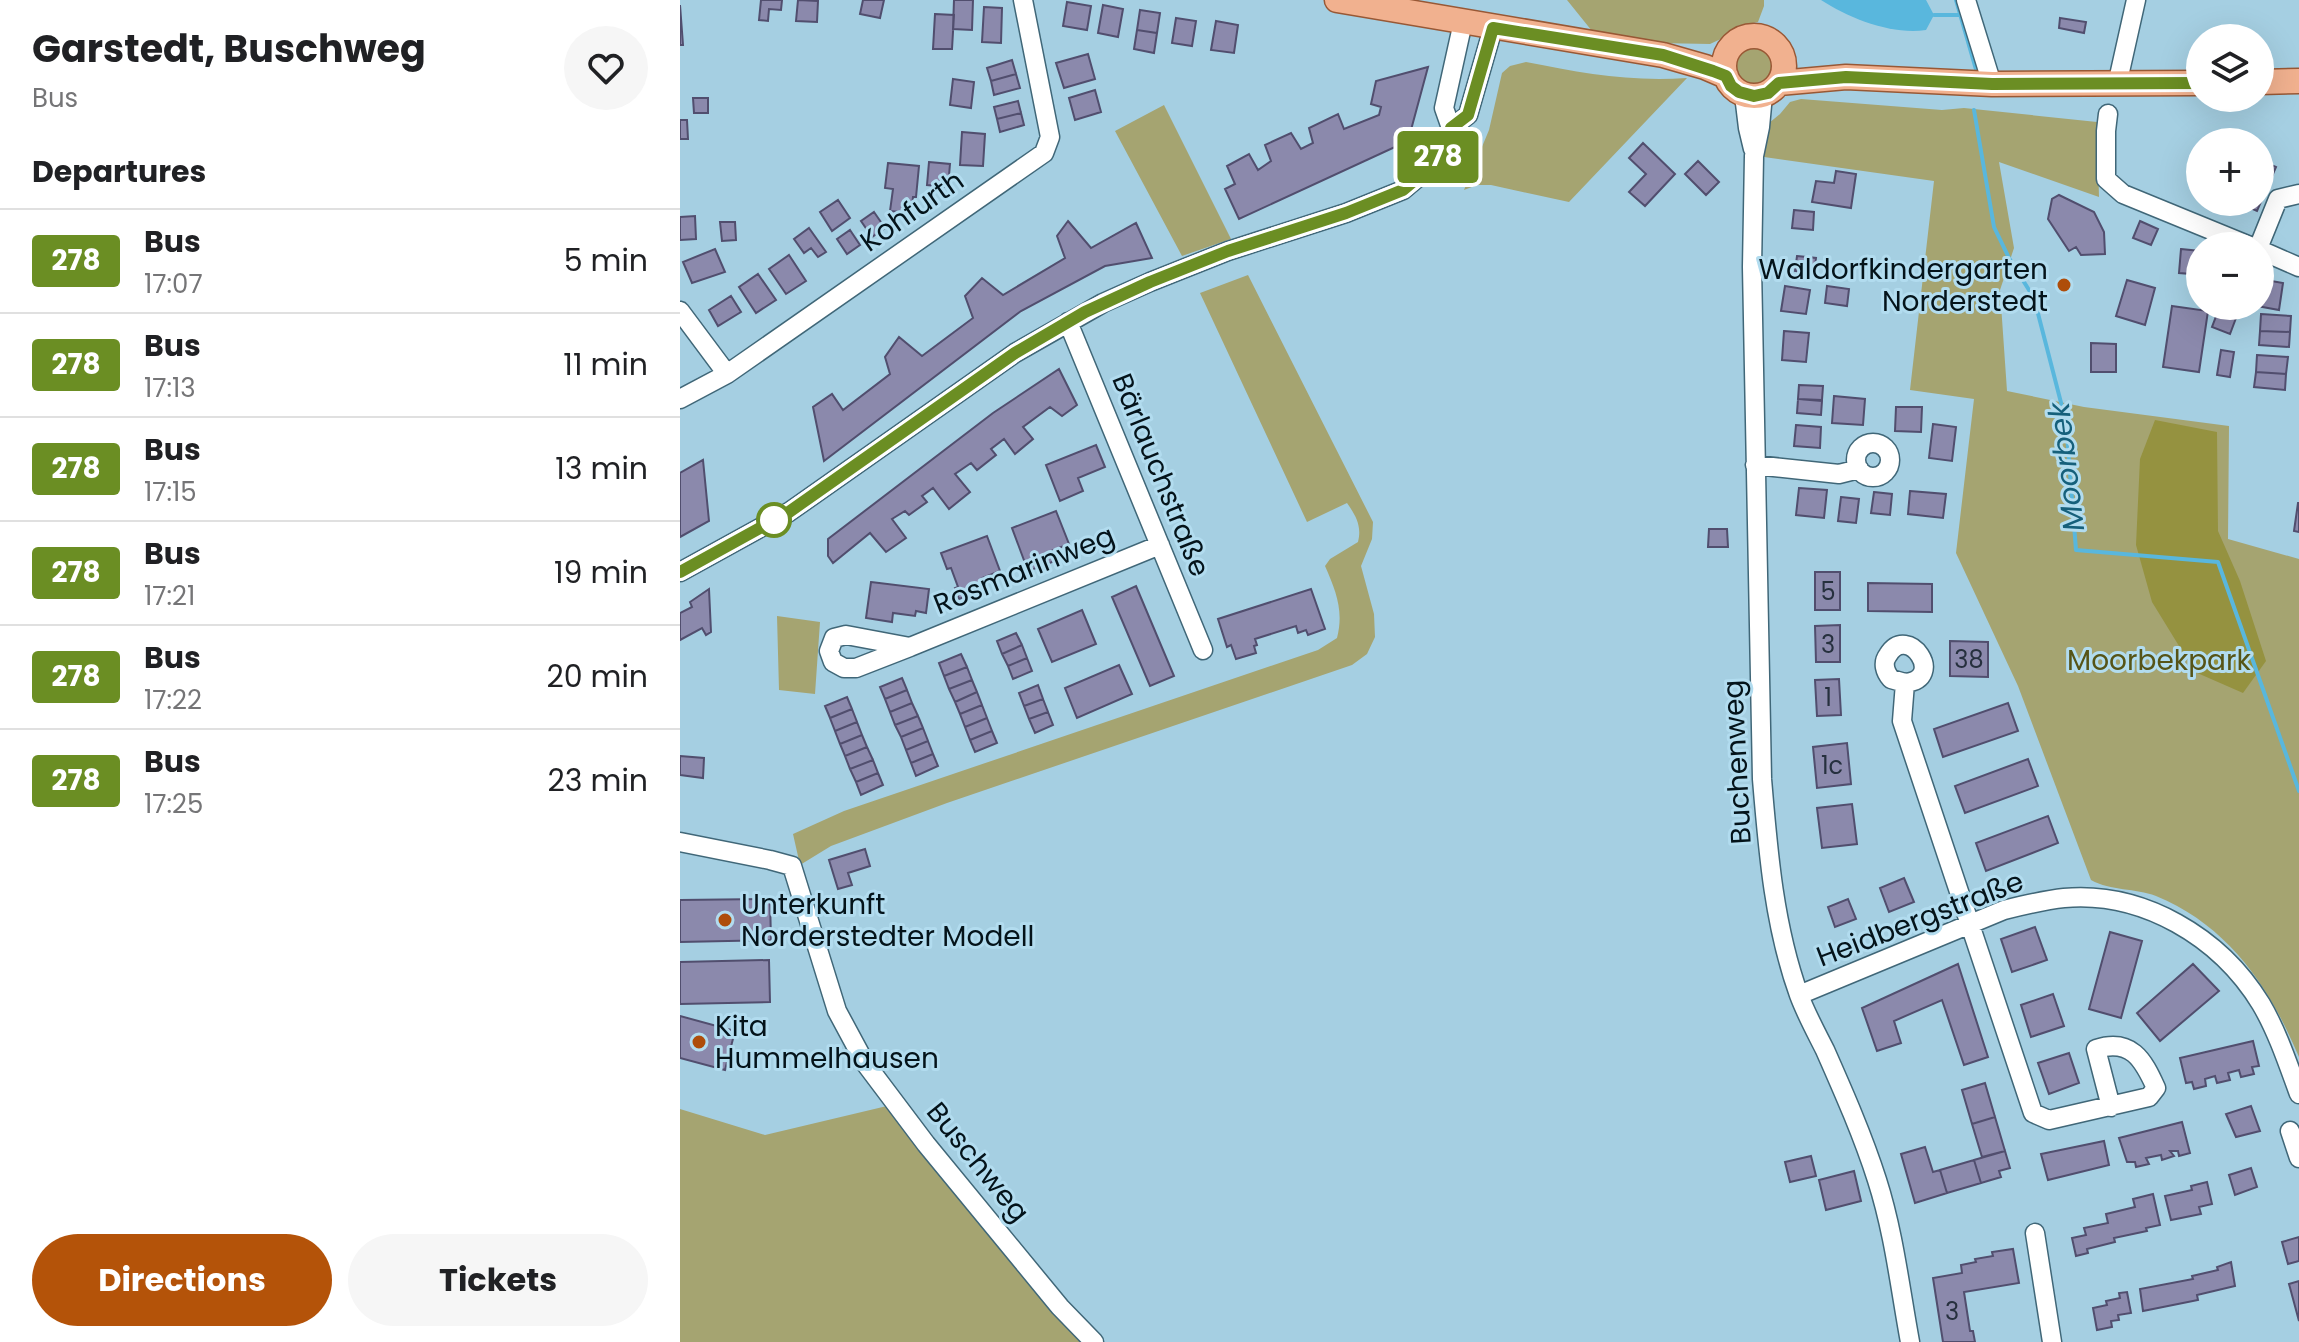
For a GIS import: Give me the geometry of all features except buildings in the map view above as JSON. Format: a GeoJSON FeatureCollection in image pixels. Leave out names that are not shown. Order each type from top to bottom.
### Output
{"type":"FeatureCollection","features":[{"type":"Feature","properties":{"kind":"main road"},"geometry":{"type":"LineString","coordinates":[[1337,0],[1663,55],[1726,76]]}},
{"type":"Feature","properties":{"kind":"main road"},"geometry":{"type":"LineString","coordinates":[[1663,55],[1714,53],[1730,48],[1743,38],[1760,36],[1774,44],[1783,57],[1784,70],[1762,91]]}},
{"type":"Feature","properties":{"kind":"main road"},"geometry":{"type":"LineString","coordinates":[[1730,48],[1725,59],[1726,76],[1731,86],[1762,91],[1846,77],[1992,84],[2186,83]]}},
{"type":"Feature","properties":{"kind":"main road"},"geometry":{"type":"LineString","coordinates":[[1783,57],[1846,77]]}},
{"type":"Feature","properties":{"kind":"main road"},"geometry":{"type":"LineString","coordinates":[[2274,82],[2299,81]]}},
{"type":"Feature","properties":{"kind":"street","name":"Kohfurth"},"geometry":{"type":"LineString","coordinates":[[680,399],[727,374],[1044,153],[1050,137],[1023,0]]}},
{"type":"Feature","properties":{"kind":"street"},"geometry":{"type":"LineString","coordinates":[[1966,0],[1992,84]]}},
{"type":"Feature","properties":{"kind":"street"},"geometry":{"type":"LineString","coordinates":[[2117,85],[2136,0]]}},
{"type":"Feature","properties":{"kind":"street"},"geometry":{"type":"LineString","coordinates":[[1451,128],[1444,108],[1463,22]]}},
{"type":"Feature","properties":{"kind":"street"},"geometry":{"type":"LineString","coordinates":[[680,572],[789,512],[989,371],[1103,303],[1251,243],[1359,208],[1403,190],[1438,158],[1451,128],[1468,115],[1493,28]]}},
{"type":"Feature","properties":{"kind":"street","name":"Buchenweg"},"geometry":{"type":"LineString","coordinates":[[1762,91],[1748,128],[1754,156],[1755,465],[1762,779],[1766,820],[1786,948],[1799,995],[1845,1095],[1878,1183],[1893,1245],[1910,1342]]}},
{"type":"Feature","properties":{"kind":"street"},"geometry":{"type":"LineString","coordinates":[[2108,114],[2106,179],[2123,194],[2216,232]]}},
{"type":"Feature","properties":{"kind":"street"},"geometry":{"type":"LineString","coordinates":[[2265,232],[2278,199],[2299,194]]}},
{"type":"Feature","properties":{"kind":"street"},"geometry":{"type":"LineString","coordinates":[[2274,255],[2299,267]]}},
{"type":"Feature","properties":{"kind":"street"},"geometry":{"type":"LineString","coordinates":[[680,311],[727,374]]}},
{"type":"Feature","properties":{"kind":"street","name":"Bärlauchstraße"},"geometry":{"type":"LineString","coordinates":[[1068,322],[1203,650]]}},
{"type":"Feature","properties":{"kind":"street"},"geometry":{"type":"LineString","coordinates":[[1755,465],[1839,474],[1859,469]]}},
{"type":"Feature","properties":{"kind":"street","name":"Rosmarinweg"},"geometry":{"type":"LineString","coordinates":[[910,647],[1160,545]]}},
{"type":"Feature","properties":{"kind":"street"},"geometry":{"type":"LineString","coordinates":[[1905,683],[1902,721],[2033,1113],[2049,1120],[2111,1107]]}},
{"type":"Feature","properties":{"kind":"street","name":"Buschweg"},"geometry":{"type":"LineString","coordinates":[[680,842],[792,866],[837,1011],[865,1063],[926,1144],[1060,1307],[1094,1342]]}},
{"type":"Feature","properties":{"kind":"street","name":"Heidbergstraße"},"geometry":{"type":"LineString","coordinates":[[1799,995],[2004,910],[2067,898],[2126,903],[2173,920],[2199,938],[2242,979],[2260,1003],[2299,1094]]}},
{"type":"Feature","properties":{"kind":"street"},"geometry":{"type":"LineString","coordinates":[[2290,1131],[2299,1158]]}},
{"type":"Feature","properties":{"kind":"street"},"geometry":{"type":"LineString","coordinates":[[2035,1233],[2052,1342]]}},
{"type":"Feature","properties":{"kind":"green space"},"geometry":{"type":"Polygon","coordinates":[[[1567,0],[1764,0],[1764,6],[1758,22],[1737,26],[1725,37],[1710,44],[1657,43],[1592,31],[1567,0]]]}},
{"type":"Feature","properties":{"kind":"green space"},"geometry":{"type":"Polygon","coordinates":[[[1753,48],[1766,54],[1772,67],[1766,80],[1753,86],[1740,80],[1734,67],[1740,54],[1753,48]]]}},
{"type":"Feature","properties":{"kind":"green space"},"geometry":{"type":"Polygon","coordinates":[[[1526,62],[1625,78],[1687,78],[1569,202],[1491,185],[1477,185],[1464,190],[1489,130],[1502,73],[1510,66],[1526,62]]]}},
{"type":"Feature","properties":{"kind":"green space","name":"Moorbekpark"},"geometry":{"type":"Polygon","coordinates":[[[1801,99],[1942,110],[1964,108],[2097,122],[2099,197],[1999,162],[2014,248],[2000,290],[2007,391],[2084,407],[2229,426],[2228,539],[2299,559],[2299,1057],[2260,984],[2226,942],[2205,924],[2156,896],[2091,880],[2018,686],[1956,553],[1974,399],[1910,390],[1934,181],[1764,157],[1764,139],[1769,123],[1790,102],[1801,99]]]}},
{"type":"Feature","properties":{"kind":"green space"},"geometry":{"type":"Polygon","coordinates":[[[1164,105],[1231,239],[1182,256],[1115,131],[1164,105]]]}},
{"type":"Feature","properties":{"kind":"green space"},"geometry":{"type":"Polygon","coordinates":[[[1248,275],[1373,522],[1372,539],[1361,566],[1374,614],[1375,637],[1367,654],[1352,665],[947,803],[831,846],[800,865],[793,834],[844,811],[1318,650],[1337,638],[1340,619],[1338,601],[1325,566],[1330,559],[1358,542],[1357,521],[1347,503],[1307,522],[1200,293],[1248,275]]]}},
{"type":"Feature","properties":{"kind":"green space"},"geometry":{"type":"Polygon","coordinates":[[[777,616],[820,622],[815,694],[779,690],[777,616]]]}},
{"type":"Feature","properties":{"kind":"green space"},"geometry":{"type":"Polygon","coordinates":[[[887,1106],[1084,1342],[680,1342],[680,1109],[765,1135],[887,1106]]]}},
{"type":"Feature","properties":{"kind":"shaded area"},"geometry":{"type":"Polygon","coordinates":[[[2155,420],[2217,432],[2218,531],[2240,581],[2266,661],[2243,693],[2195,672],[2152,602],[2136,545],[2140,459],[2155,420]]]}},
{"type":"Feature","properties":{"kind":"water"},"geometry":{"type":"Polygon","coordinates":[[[1821,0],[1926,0],[1934,15],[1926,30],[1899,30],[1858,19],[1821,0]]]}},
{"type":"Feature","properties":{"kind":"waterway","name":"Moorbek"},"geometry":{"type":"LineString","coordinates":[[1956,0],[1977,73]]}},
{"type":"Feature","properties":{"kind":"waterway"},"geometry":{"type":"LineString","coordinates":[[1934,15],[1961,15]]}},
{"type":"Feature","properties":{"kind":"waterway","name":"Moorbek"},"geometry":{"type":"LineString","coordinates":[[1974,110],[1994,227],[2034,298],[2066,422],[2076,550],[2218,562],[2299,791]]}},
{"type":"Feature","properties":{"kind":"bus line","name":"278"},"geometry":{"type":"LineString","coordinates":[[680,572],[789,512],[1015,353],[1085,312],[1228,251],[1346,213],[1403,190],[1438,158],[1451,128],[1468,115],[1493,28],[1663,55],[1726,76],[1731,86],[1739,92],[1754,96],[1768,93],[1779,83],[1846,77],[1992,84],[2186,83]]}},
{"type":"Feature","properties":{"kind":"place","name":"Waldorfkindergarten Norderstedt"},"geometry":{"type":"Point","coordinates":[2064,285]}},
{"type":"Feature","properties":{"kind":"place","name":"Unterkunft Norderstedter Modell"},"geometry":{"type":"Point","coordinates":[725,920]}},
{"type":"Feature","properties":{"kind":"place","name":"Kita Hummelhausen"},"geometry":{"type":"Point","coordinates":[699,1042]}}]}
